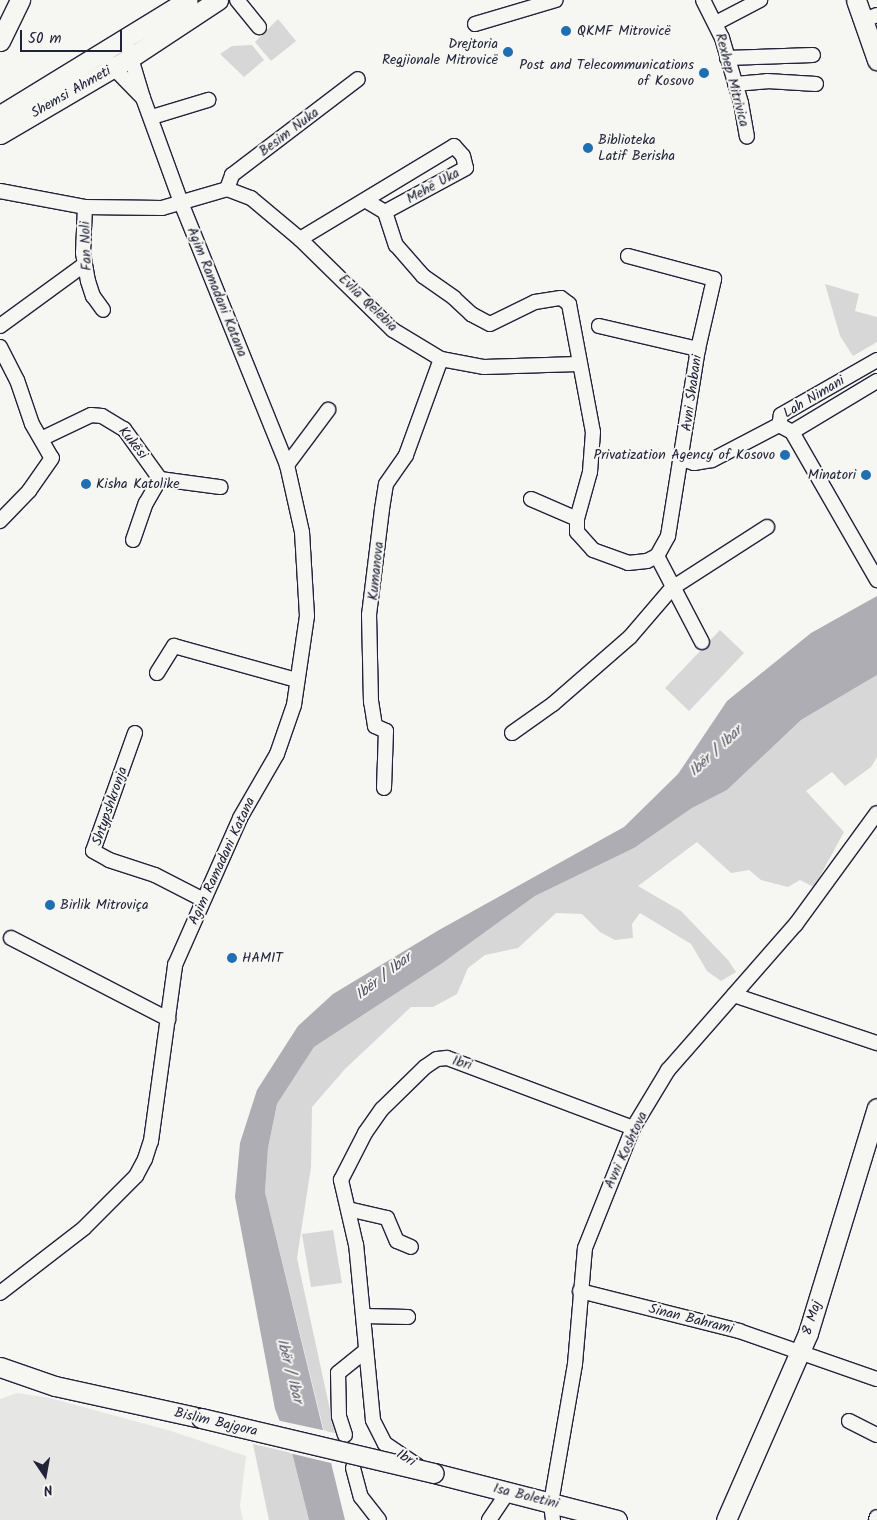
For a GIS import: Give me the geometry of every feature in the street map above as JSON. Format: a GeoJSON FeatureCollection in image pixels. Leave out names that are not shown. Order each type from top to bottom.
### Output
{"type":"FeatureCollection","features":[{"type":"Feature","properties":{"kind":"main road"},"geometry":{"type":"LineString","coordinates":[[0,41],[20,0]]}},
{"type":"Feature","properties":{"kind":"main road","name":"Shemsi Ahmeti"},"geometry":{"type":"LineString","coordinates":[[129,48],[188,0]]}},
{"type":"Feature","properties":{"kind":"main road","name":"Shemsi Ahmeti"},"geometry":{"type":"LineString","coordinates":[[2,125],[129,48],[218,0]]}},
{"type":"Feature","properties":{"kind":"main road"},"geometry":{"type":"LineString","coordinates":[[856,0],[870,18],[877,60]]}},
{"type":"Feature","properties":{"kind":"main road","name":"8 Maj"},"geometry":{"type":"LineString","coordinates":[[726,1520],[800,1351],[877,1108]]}},
{"type":"Feature","properties":{"kind":"main road","name":"Bislim Bajgora"},"geometry":{"type":"LineString","coordinates":[[0,1367],[55,1386],[202,1418],[434,1473]]}},
{"type":"Feature","properties":{"kind":"main road","name":"Isa Boletini"},"geometry":{"type":"LineString","coordinates":[[434,1473],[508,1492],[552,1511],[617,1520]]}},
{"type":"Feature","properties":{"kind":"street"},"geometry":{"type":"LineString","coordinates":[[237,0],[260,27]]}},
{"type":"Feature","properties":{"kind":"street"},"geometry":{"type":"LineString","coordinates":[[475,24],[556,0]]}},
{"type":"Feature","properties":{"kind":"street","name":"Rexhep Mitrivica"},"geometry":{"type":"LineString","coordinates":[[703,0],[716,24],[735,84],[747,136]]}},
{"type":"Feature","properties":{"kind":"street"},"geometry":{"type":"LineString","coordinates":[[716,24],[760,0]]}},
{"type":"Feature","properties":{"kind":"street","name":"Agim Ramadani Katana"},"geometry":{"type":"LineString","coordinates":[[0,1293],[84,1228],[136,1176],[151,1141],[175,965],[202,898],[240,818],[277,754],[294,705],[307,616],[302,532],[287,465],[182,205],[152,117],[143,98],[129,48]]}},
{"type":"Feature","properties":{"kind":"street"},"geometry":{"type":"LineString","coordinates":[[727,58],[813,55]]}},
{"type":"Feature","properties":{"kind":"street","name":"Agim Ramadani Katana"},"geometry":{"type":"LineString","coordinates":[[108,61],[143,98]]}},
{"type":"Feature","properties":{"kind":"street","name":"Besim Nuka"},"geometry":{"type":"LineString","coordinates":[[226,189],[232,174],[358,79]]}},
{"type":"Feature","properties":{"kind":"street"},"geometry":{"type":"LineString","coordinates":[[735,84],[767,81],[816,84]]}},
{"type":"Feature","properties":{"kind":"street"},"geometry":{"type":"LineString","coordinates":[[152,117],[208,100]]}},
{"type":"Feature","properties":{"kind":"street","name":"Mehë Uka"},"geometry":{"type":"LineString","coordinates":[[300,239],[454,146],[463,156],[466,168],[385,212]]}},
{"type":"Feature","properties":{"kind":"street"},"geometry":{"type":"LineString","coordinates":[[182,205],[226,189]]}},
{"type":"Feature","properties":{"kind":"street","name":"Evlia Qelebia"},"geometry":{"type":"LineString","coordinates":[[226,189],[251,198],[300,239],[394,330],[441,359],[484,367],[578,364]]}},
{"type":"Feature","properties":{"kind":"street","name":"Fan Noli"},"geometry":{"type":"LineString","coordinates":[[0,192],[85,207],[162,208],[182,205]]}},
{"type":"Feature","properties":{"kind":"street"},"geometry":{"type":"LineString","coordinates":[[365,200],[385,212],[396,245],[423,276],[454,298],[471,314],[490,324],[535,302],[561,298],[569,304],[578,364],[593,432],[590,472],[577,519],[580,538],[605,556],[634,563],[657,556],[672,588],[702,642]]}},
{"type":"Feature","properties":{"kind":"street","name":"Fan Noli"},"geometry":{"type":"LineString","coordinates":[[85,207],[85,264],[93,296],[104,310]]}},
{"type":"Feature","properties":{"kind":"street","name":"Avni Shabani"},"geometry":{"type":"LineString","coordinates":[[628,256],[714,279],[698,349],[682,459],[668,536],[657,556]]}},
{"type":"Feature","properties":{"kind":"street"},"geometry":{"type":"LineString","coordinates":[[0,326],[85,264]]}},
{"type":"Feature","properties":{"kind":"street"},"geometry":{"type":"LineString","coordinates":[[599,326],[698,349]]}},
{"type":"Feature","properties":{"kind":"street"},"geometry":{"type":"LineString","coordinates":[[0,347],[17,380],[32,424],[43,438],[52,458],[29,491],[0,521]]}},
{"type":"Feature","properties":{"kind":"street","name":"Kumanova"},"geometry":{"type":"LineString","coordinates":[[384,788],[386,731],[376,726],[372,702],[369,615],[382,508],[386,484],[406,455],[441,359]]}},
{"type":"Feature","properties":{"kind":"street","name":"Lah Nimani"},"geometry":{"type":"LineString","coordinates":[[877,360],[781,415],[785,429],[877,380]]}},
{"type":"Feature","properties":{"kind":"street"},"geometry":{"type":"LineString","coordinates":[[287,465],[328,410]]}},
{"type":"Feature","properties":{"kind":"street","name":"Kukësi"},"geometry":{"type":"LineString","coordinates":[[43,438],[91,415],[112,420],[124,429],[160,479]]}},
{"type":"Feature","properties":{"kind":"street"},"geometry":{"type":"LineString","coordinates":[[682,459],[694,462],[712,460],[785,429],[877,580]]}},
{"type":"Feature","properties":{"kind":"street"},"geometry":{"type":"LineString","coordinates":[[132,540],[146,503],[160,479],[220,487]]}},
{"type":"Feature","properties":{"kind":"street"},"geometry":{"type":"LineString","coordinates":[[531,499],[577,519]]}},
{"type":"Feature","properties":{"kind":"street"},"geometry":{"type":"LineString","coordinates":[[512,733],[553,704],[630,637],[672,588],[767,528]]}},
{"type":"Feature","properties":{"kind":"street"},"geometry":{"type":"LineString","coordinates":[[157,673],[174,646],[298,680]]}},
{"type":"Feature","properties":{"kind":"street","name":"Shtypshkronja"},"geometry":{"type":"LineString","coordinates":[[135,733],[93,851],[109,860],[155,875],[202,898]]}},
{"type":"Feature","properties":{"kind":"street","name":"Avni Koshtova"},"geometry":{"type":"LineString","coordinates":[[552,1511],[575,1364],[585,1248],[633,1128],[668,1070],[796,924],[877,812]]}},
{"type":"Feature","properties":{"kind":"street"},"geometry":{"type":"LineString","coordinates":[[11,938],[168,1019]]}},
{"type":"Feature","properties":{"kind":"street"},"geometry":{"type":"LineString","coordinates":[[734,995],[877,1043]]}},
{"type":"Feature","properties":{"kind":"street","name":"Ibri"},"geometry":{"type":"LineString","coordinates":[[434,1473],[395,1452],[378,1435],[373,1420],[356,1245],[341,1180],[365,1133],[404,1086],[437,1059],[457,1060],[633,1128]]}},
{"type":"Feature","properties":{"kind":"street"},"geometry":{"type":"LineString","coordinates":[[348,1209],[387,1218],[397,1241],[411,1247]]}},
{"type":"Feature","properties":{"kind":"street","name":"Sinan Bahrami"},"geometry":{"type":"LineString","coordinates":[[580,1291],[739,1331],[877,1379]]}},
{"type":"Feature","properties":{"kind":"street"},"geometry":{"type":"LineString","coordinates":[[364,1316],[408,1317]]}},
{"type":"Feature","properties":{"kind":"street"},"geometry":{"type":"LineString","coordinates":[[345,1435],[339,1416],[338,1373],[365,1351]]}},
{"type":"Feature","properties":{"kind":"street"},"geometry":{"type":"LineString","coordinates":[[850,1421],[877,1435]]}},
{"type":"Feature","properties":{"kind":"street"},"geometry":{"type":"LineString","coordinates":[[353,1468],[361,1497],[379,1520]]}},
{"type":"Feature","properties":{"kind":"street"},"geometry":{"type":"LineString","coordinates":[[489,1520],[508,1492]]}},
{"type":"Feature","properties":{"kind":"shaded area"},"geometry":{"type":"Polygon","coordinates":[[[278,19],[296,41],[271,61],[255,42],[278,19]]]}},
{"type":"Feature","properties":{"kind":"shaded area"},"geometry":{"type":"Polygon","coordinates":[[[252,45],[264,60],[244,77],[220,54],[232,46],[252,45]]]}},
{"type":"Feature","properties":{"kind":"shaded area"},"geometry":{"type":"Polygon","coordinates":[[[825,284],[859,294],[855,311],[877,317],[877,342],[853,356],[840,336],[825,284]]]}},
{"type":"Feature","properties":{"kind":"shaded area"},"geometry":{"type":"Polygon","coordinates":[[[720,630],[744,653],[689,711],[665,688],[720,630]]]}},
{"type":"Feature","properties":{"kind":"shaded area"},"geometry":{"type":"Polygon","coordinates":[[[877,675],[877,757],[871,767],[845,786],[832,772],[806,791],[844,832],[814,887],[800,880],[788,887],[761,880],[749,870],[731,873],[697,842],[638,886],[681,911],[728,960],[736,972],[721,981],[707,971],[691,944],[640,913],[632,924],[633,938],[615,940],[600,932],[582,914],[556,913],[518,948],[485,955],[468,968],[457,994],[433,1007],[411,1007],[345,1069],[312,1107],[311,1167],[297,1258],[335,1433],[324,1431],[265,1192],[268,1148],[277,1104],[314,1047],[441,964],[535,896],[634,848],[692,808],[727,790],[801,720],[877,675]]]}},
{"type":"Feature","properties":{"kind":"shaded area"},"geometry":{"type":"Polygon","coordinates":[[[333,1230],[342,1283],[311,1287],[302,1234],[333,1230]]]}},
{"type":"Feature","properties":{"kind":"shaded area"},"geometry":{"type":"Polygon","coordinates":[[[17,1393],[50,1398],[171,1431],[246,1456],[240,1506],[243,1520],[0,1520],[0,1399],[17,1393]]]}},
{"type":"Feature","properties":{"kind":"shaded area"},"geometry":{"type":"Polygon","coordinates":[[[253,1444],[292,1453],[309,1520],[269,1520],[253,1444]]]}},
{"type":"Feature","properties":{"kind":"water","name":"Ibër / Ibar"},"geometry":{"type":"Polygon","coordinates":[[[877,596],[877,675],[801,720],[727,790],[692,808],[634,848],[535,896],[441,964],[314,1047],[277,1104],[268,1148],[265,1192],[345,1520],[309,1520],[292,1453],[275,1409],[235,1197],[240,1143],[257,1090],[298,1026],[333,994],[439,930],[624,827],[678,774],[727,701],[811,633],[877,596]]]}},
{"type":"Feature","properties":{"kind":"pier"},"geometry":{"type":"Polygon","coordinates":[[[276,1420],[327,1431],[335,1464],[289,1453],[276,1420]]]}},
{"type":"Feature","properties":{"kind":"place","name":"QKMF Mitrovicë"},"geometry":{"type":"Point","coordinates":[566,31]}},
{"type":"Feature","properties":{"kind":"place","name":"Drejtoria Regjionale Mitrovicë"},"geometry":{"type":"Point","coordinates":[508,52]}},
{"type":"Feature","properties":{"kind":"place","name":"Post and Telecommunications of Kosovo"},"geometry":{"type":"Point","coordinates":[704,73]}},
{"type":"Feature","properties":{"kind":"place","name":"Biblioteka Latif Berisha"},"geometry":{"type":"Point","coordinates":[588,148]}},
{"type":"Feature","properties":{"kind":"place","name":"Privatization Agency of Kosovo"},"geometry":{"type":"Point","coordinates":[785,455]}},
{"type":"Feature","properties":{"kind":"place","name":"Minatori"},"geometry":{"type":"Point","coordinates":[866,475]}},
{"type":"Feature","properties":{"kind":"place","name":"Kisha Katolike"},"geometry":{"type":"Point","coordinates":[86,484]}},
{"type":"Feature","properties":{"kind":"place","name":"Birlik Mitroviça"},"geometry":{"type":"Point","coordinates":[50,905]}},
{"type":"Feature","properties":{"kind":"place","name":"HAMIT"},"geometry":{"type":"Point","coordinates":[232,958]}}]}
